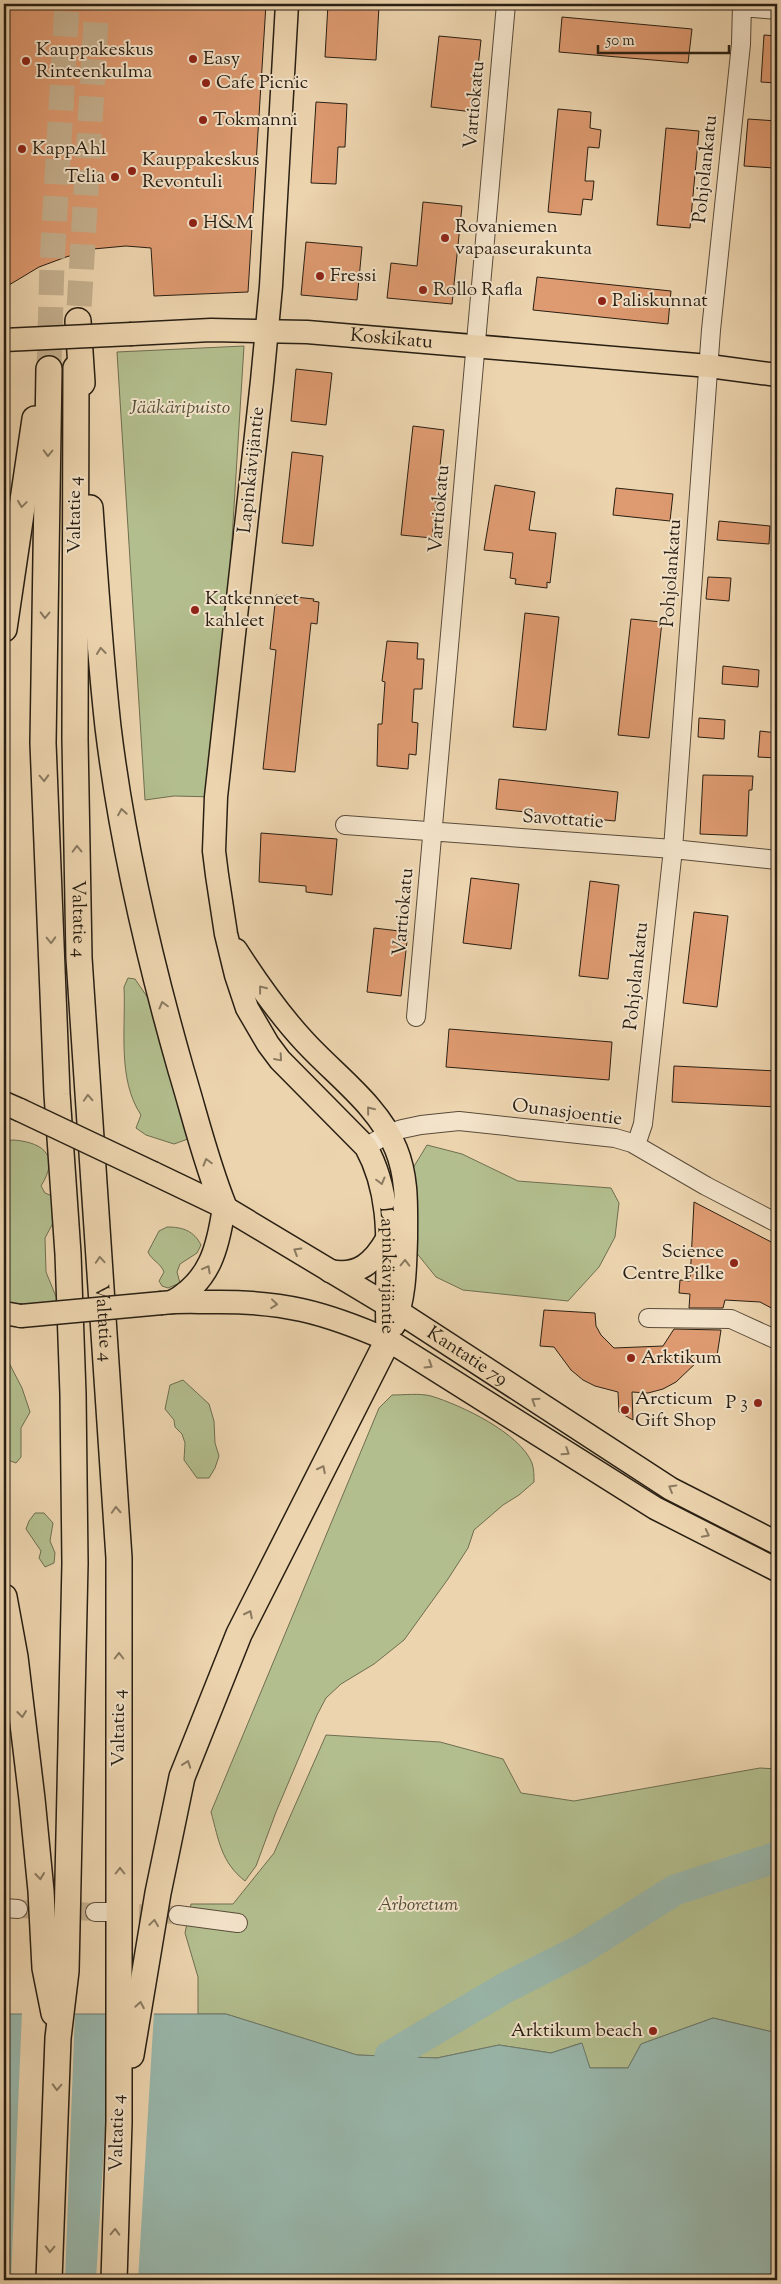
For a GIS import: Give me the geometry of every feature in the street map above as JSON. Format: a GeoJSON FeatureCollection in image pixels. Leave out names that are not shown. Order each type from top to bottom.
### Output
{"type":"FeatureCollection","features":[{"type":"Feature","properties":{"kind":"highway"},"geometry":{"type":"LineString","coordinates":[[78,321],[99,637],[108,728],[124,829],[145,932],[162,1002],[212,1178],[224,1208]]}},
{"type":"Feature","properties":{"kind":"highway","name":"Valtatie 4"},"geometry":{"type":"LineString","coordinates":[[76,368],[75,739],[80,958],[119,1558],[119,2122],[114,2280]]}},
{"type":"Feature","properties":{"kind":"highway","name":"Valtatie 4"},"geometry":{"type":"LineString","coordinates":[[4,629],[46,369],[43,744],[57,1094],[68,1254],[73,1394],[75,1563],[55,1970]]}},
{"type":"Feature","properties":{"kind":"highway"},"geometry":{"type":"LineString","coordinates":[[119,2122],[147,1971],[168,1838],[182,1777],[239,1634],[388,1340]]}},
{"type":"Feature","properties":{"kind":"highway"},"geometry":{"type":"LineString","coordinates":[[4,1597],[15,1657],[41,1891],[55,1970],[58,2038],[49,2280]]}},
{"type":"Feature","properties":{"kind":"main road","name":"Lapinkävijäntie"},"geometry":{"type":"LineString","coordinates":[[287,4],[271,286],[216,797],[214,851],[226,934],[236,975],[247,1008],[268,1044],[280,1060],[366,1147],[376,1165],[381,1181],[387,1216],[388,1273],[392,1308]]}},
{"type":"Feature","properties":{"kind":"main road","name":"Koskikatu"},"geometry":{"type":"LineString","coordinates":[[4,340],[211,330],[307,332],[709,366],[777,375]]}},
{"type":"Feature","properties":{"kind":"main road","name":"Lapinkävijäntie"},"geometry":{"type":"LineString","coordinates":[[226,934],[256,981],[302,1040],[360,1098],[389,1133],[402,1169],[406,1197],[405,1271],[392,1308],[388,1340]]}},
{"type":"Feature","properties":{"kind":"main road","name":"Kantatie 79"},"geometry":{"type":"LineString","coordinates":[[12,1107],[224,1208],[392,1308],[671,1488],[777,1543]]}},
{"type":"Feature","properties":{"kind":"main road"},"geometry":{"type":"LineString","coordinates":[[167,1303],[193,1288],[203,1276],[214,1254],[220,1234],[224,1208]]}},
{"type":"Feature","properties":{"kind":"main road"},"geometry":{"type":"LineString","coordinates":[[329,1271],[346,1273],[359,1270],[371,1262],[387,1239]]}},
{"type":"Feature","properties":{"kind":"main road","name":"Kantatie 79"},"geometry":{"type":"LineString","coordinates":[[12,1314],[167,1303],[251,1302],[279,1304],[347,1322],[388,1340],[655,1508],[777,1570]]}},
{"type":"Feature","properties":{"kind":"street","name":"Vartiokatu"},"geometry":{"type":"LineString","coordinates":[[416,1017],[506,4]]}},
{"type":"Feature","properties":{"kind":"street"},"geometry":{"type":"LineString","coordinates":[[742,5],[777,10]]}},
{"type":"Feature","properties":{"kind":"street","name":"Pohjolankatu"},"geometry":{"type":"LineString","coordinates":[[636,1145],[643,1124],[672,850],[711,330],[741,44],[742,5]]}},
{"type":"Feature","properties":{"kind":"street","name":"Savottatie"},"geometry":{"type":"LineString","coordinates":[[345,825],[777,860]]}},
{"type":"Feature","properties":{"kind":"street","name":"Ounasjoentie"},"geometry":{"type":"LineString","coordinates":[[366,1147],[389,1133],[421,1125],[459,1122],[615,1138],[636,1145],[706,1186],[777,1223]]}},
{"type":"Feature","properties":{"kind":"street"},"geometry":{"type":"LineString","coordinates":[[648,1318],[731,1319],[777,1340]]}},
{"type":"Feature","properties":{"kind":"street"},"geometry":{"type":"LineString","coordinates":[[178,1915],[238,1923]]}},
{"type":"Feature","properties":{"kind":"green space","name":"Jääkäripuisto"},"geometry":{"type":"Polygon","coordinates":[[[244,346],[216,797],[174,796],[145,800],[117,352],[244,346]]]}},
{"type":"Feature","properties":{"kind":"green space"},"geometry":{"type":"Polygon","coordinates":[[[128,978],[135,979],[150,1001],[190,1131],[188,1139],[174,1144],[146,1135],[136,1128],[141,1115],[133,1101],[128,1086],[124,1053],[124,987],[128,978]]]}},
{"type":"Feature","properties":{"kind":"green space"},"geometry":{"type":"Polygon","coordinates":[[[14,1140],[34,1144],[46,1153],[49,1159],[49,1167],[41,1186],[45,1193],[52,1196],[53,1223],[45,1238],[46,1272],[57,1299],[53,1305],[43,1308],[4,1303],[4,1141],[14,1140]]]}},
{"type":"Feature","properties":{"kind":"green space"},"geometry":{"type":"Polygon","coordinates":[[[427,1145],[462,1154],[518,1181],[611,1188],[619,1203],[615,1237],[599,1267],[568,1301],[463,1290],[436,1277],[415,1251],[413,1168],[427,1145]]]}},
{"type":"Feature","properties":{"kind":"green space"},"geometry":{"type":"Polygon","coordinates":[[[167,1227],[178,1228],[191,1233],[201,1245],[197,1253],[180,1264],[177,1272],[180,1283],[168,1288],[162,1286],[159,1281],[164,1272],[148,1252],[159,1231],[167,1227]]]}},
{"type":"Feature","properties":{"kind":"green space"},"geometry":{"type":"Polygon","coordinates":[[[4,1358],[7,1359],[22,1388],[30,1412],[21,1428],[21,1457],[16,1463],[8,1460],[8,1436],[4,1430],[4,1358]]]}},
{"type":"Feature","properties":{"kind":"green space"},"geometry":{"type":"Polygon","coordinates":[[[183,1380],[209,1404],[214,1421],[215,1443],[219,1456],[209,1478],[197,1478],[184,1460],[185,1443],[182,1434],[175,1427],[174,1420],[165,1409],[170,1385],[183,1380]]]}},
{"type":"Feature","properties":{"kind":"green space"},"geometry":{"type":"Polygon","coordinates":[[[417,1394],[431,1396],[473,1413],[503,1431],[525,1452],[532,1463],[534,1482],[474,1530],[468,1548],[404,1640],[374,1664],[341,1684],[326,1698],[276,1812],[256,1866],[245,1881],[231,1866],[222,1850],[211,1812],[379,1408],[392,1395],[417,1394]]]}},
{"type":"Feature","properties":{"kind":"green space"},"geometry":{"type":"Polygon","coordinates":[[[35,1513],[44,1513],[53,1523],[50,1541],[55,1553],[54,1563],[45,1567],[39,1558],[41,1551],[26,1529],[35,1513]]]}},
{"type":"Feature","properties":{"kind":"green space","name":"Arboretum"},"geometry":{"type":"Polygon","coordinates":[[[326,1735],[440,1742],[503,1759],[521,1793],[574,1801],[760,1768],[777,1769],[777,2033],[713,2018],[641,2044],[628,2068],[590,2068],[581,2043],[551,2053],[499,2045],[437,2058],[357,2055],[226,2014],[198,2014],[198,1977],[185,1933],[191,1904],[233,1904],[274,1853],[326,1735]]]}},
{"type":"Feature","properties":{"kind":"water"},"geometry":{"type":"Polygon","coordinates":[[[4,2014],[226,2014],[357,2055],[437,2058],[499,2045],[551,2053],[582,2043],[590,2068],[628,2068],[641,2044],[713,2018],[777,2033],[777,2280],[4,2280],[4,2014]]]}},
{"type":"Feature","properties":{"kind":"pier"},"geometry":{"type":"Polygon","coordinates":[[[22,2011],[75,2011],[65,2280],[11,2280],[22,2011]]]}},
{"type":"Feature","properties":{"kind":"pier"},"geometry":{"type":"Polygon","coordinates":[[[112,2011],[154,2012],[138,2280],[96,2280],[112,2011]]]}},
{"type":"Feature","properties":{"kind":"building","name":"Kauppakeskus Revontuli"},"geometry":{"type":"Polygon","coordinates":[[[4,4],[266,4],[248,292],[154,296],[151,248],[126,246],[93,249],[66,257],[39,267],[4,288],[4,4]]]}},
{"type":"Feature","properties":{"kind":"building"},"geometry":{"type":"Polygon","coordinates":[[[328,4],[379,6],[376,60],[325,57],[328,4]]]}},
{"type":"Feature","properties":{"kind":"building"},"geometry":{"type":"Polygon","coordinates":[[[562,17],[692,29],[688,63],[559,52],[562,17]]]}},
{"type":"Feature","properties":{"kind":"building"},"geometry":{"type":"Polygon","coordinates":[[[764,35],[777,36],[777,83],[761,82],[764,35]]]}},
{"type":"Feature","properties":{"kind":"building"},"geometry":{"type":"Polygon","coordinates":[[[439,36],[481,40],[473,112],[431,107],[439,36]]]}},
{"type":"Feature","properties":{"kind":"building"},"geometry":{"type":"Polygon","coordinates":[[[316,102],[347,104],[345,147],[338,147],[336,184],[311,183],[316,102]]]}},
{"type":"Feature","properties":{"kind":"building"},"geometry":{"type":"Polygon","coordinates":[[[558,109],[591,112],[590,128],[601,130],[599,148],[588,147],[585,181],[594,181],[592,200],[583,199],[581,215],[548,212],[558,109]]]}},
{"type":"Feature","properties":{"kind":"building"},"geometry":{"type":"Polygon","coordinates":[[[748,119],[777,121],[774,168],[744,166],[748,119]]]}},
{"type":"Feature","properties":{"kind":"building"},"geometry":{"type":"Polygon","coordinates":[[[666,128],[699,131],[690,228],[657,225],[666,128]]]}},
{"type":"Feature","properties":{"kind":"building"},"geometry":{"type":"Polygon","coordinates":[[[423,202],[462,206],[452,304],[387,298],[391,263],[417,266],[423,202]]]}},
{"type":"Feature","properties":{"kind":"building"},"geometry":{"type":"Polygon","coordinates":[[[306,242],[362,247],[357,300],[301,295],[306,242]]]}},
{"type":"Feature","properties":{"kind":"building","name":"Paliskunnat"},"geometry":{"type":"Polygon","coordinates":[[[537,277],[671,291],[668,324],[533,310],[537,277]]]}},
{"type":"Feature","properties":{"kind":"building"},"geometry":{"type":"Polygon","coordinates":[[[296,369],[332,373],[326,425],[291,421],[296,369]]]}},
{"type":"Feature","properties":{"kind":"building"},"geometry":{"type":"Polygon","coordinates":[[[413,426],[444,430],[432,538],[401,535],[413,426]]]}},
{"type":"Feature","properties":{"kind":"building"},"geometry":{"type":"Polygon","coordinates":[[[292,452],[323,456],[313,546],[282,543],[292,452]]]}},
{"type":"Feature","properties":{"kind":"building"},"geometry":{"type":"Polygon","coordinates":[[[495,485],[535,492],[529,530],[556,533],[550,583],[547,582],[547,588],[515,584],[516,579],[510,578],[513,553],[484,550],[495,485]]]}},
{"type":"Feature","properties":{"kind":"building"},"geometry":{"type":"Polygon","coordinates":[[[616,488],[673,494],[670,521],[613,515],[616,488]]]}},
{"type":"Feature","properties":{"kind":"building"},"geometry":{"type":"Polygon","coordinates":[[[719,521],[770,526],[769,544],[717,540],[719,521]]]}},
{"type":"Feature","properties":{"kind":"building"},"geometry":{"type":"Polygon","coordinates":[[[708,577],[731,578],[729,601],[706,599],[708,577]]]}},
{"type":"Feature","properties":{"kind":"building"},"geometry":{"type":"Polygon","coordinates":[[[276,595],[314,599],[313,601],[319,602],[317,624],[311,623],[295,772],[263,769],[276,650],[270,649],[276,595]]]}},
{"type":"Feature","properties":{"kind":"building"},"geometry":{"type":"Polygon","coordinates":[[[525,613],[559,617],[546,730],[513,727],[525,613]]]}},
{"type":"Feature","properties":{"kind":"building"},"geometry":{"type":"Polygon","coordinates":[[[631,619],[662,622],[649,738],[618,735],[631,619]]]}},
{"type":"Feature","properties":{"kind":"building"},"geometry":{"type":"Polygon","coordinates":[[[387,641],[418,643],[417,659],[424,659],[422,689],[414,689],[412,722],[418,723],[416,755],[409,754],[408,769],[377,766],[378,724],[382,724],[385,682],[382,681],[387,641]]]}},
{"type":"Feature","properties":{"kind":"building"},"geometry":{"type":"Polygon","coordinates":[[[723,666],[759,670],[758,687],[722,684],[723,666]]]}},
{"type":"Feature","properties":{"kind":"building"},"geometry":{"type":"Polygon","coordinates":[[[699,718],[725,720],[724,739],[698,737],[699,718]]]}},
{"type":"Feature","properties":{"kind":"building"},"geometry":{"type":"Polygon","coordinates":[[[760,731],[777,733],[777,758],[758,757],[760,731]]]}},
{"type":"Feature","properties":{"kind":"building"},"geometry":{"type":"Polygon","coordinates":[[[703,775],[753,776],[752,790],[749,790],[747,836],[700,834],[703,775]]]}},
{"type":"Feature","properties":{"kind":"building"},"geometry":{"type":"Polygon","coordinates":[[[499,779],[618,792],[615,821],[496,809],[499,779]]]}},
{"type":"Feature","properties":{"kind":"building"},"geometry":{"type":"Polygon","coordinates":[[[261,833],[337,839],[332,895],[306,892],[306,886],[259,882],[261,833]]]}},
{"type":"Feature","properties":{"kind":"building"},"geometry":{"type":"Polygon","coordinates":[[[471,878],[519,884],[511,949],[463,943],[471,878]]]}},
{"type":"Feature","properties":{"kind":"building"},"geometry":{"type":"Polygon","coordinates":[[[590,881],[619,885],[608,979],[579,976],[590,881]]]}},
{"type":"Feature","properties":{"kind":"building"},"geometry":{"type":"Polygon","coordinates":[[[694,912],[728,916],[717,1007],[683,1003],[694,912]]]}},
{"type":"Feature","properties":{"kind":"building"},"geometry":{"type":"Polygon","coordinates":[[[374,928],[408,932],[401,996],[367,992],[374,928]]]}},
{"type":"Feature","properties":{"kind":"building"},"geometry":{"type":"Polygon","coordinates":[[[449,1029],[612,1042],[609,1080],[446,1067],[449,1029]]]}},
{"type":"Feature","properties":{"kind":"building"},"geometry":{"type":"Polygon","coordinates":[[[674,1066],[777,1071],[777,1107],[672,1102],[674,1066]]]}},
{"type":"Feature","properties":{"kind":"building","name":"Science Centre Pilke"},"geometry":{"type":"Polygon","coordinates":[[[694,1202],[777,1245],[777,1311],[760,1302],[725,1300],[723,1308],[689,1308],[690,1294],[679,1293],[680,1280],[690,1281],[694,1202]]]}},
{"type":"Feature","properties":{"kind":"building"},"geometry":{"type":"Polygon","coordinates":[[[544,1310],[595,1313],[596,1326],[601,1335],[614,1348],[663,1346],[674,1329],[721,1330],[716,1362],[699,1360],[676,1382],[663,1389],[648,1393],[632,1392],[633,1420],[619,1412],[618,1392],[595,1386],[583,1380],[571,1370],[554,1347],[540,1346],[544,1310]]]}},
{"type":"Feature","properties":{"kind":"waterway"},"geometry":{"type":"LineString","coordinates":[[390,2056],[505,1988],[580,1950],[675,1890],[777,1857]]}},
{"type":"Feature","properties":{"kind":"tunnel"},"geometry":{"type":"LineString","coordinates":[[49,369],[52,262],[67,4]]}},
{"type":"Feature","properties":{"kind":"tunnel"},"geometry":{"type":"LineString","coordinates":[[77,343],[97,4]]}},
{"type":"Feature","properties":{"kind":"tunnel"},"geometry":{"type":"LineString","coordinates":[[18,1909],[95,1912]]}},
{"type":"Feature","properties":{"kind":"tunnel"},"geometry":{"type":"LineString","coordinates":[[112,1912],[178,1915]]}},
{"type":"Feature","properties":{"kind":"place","name":"Easy"},"geometry":{"type":"Point","coordinates":[193,59]}},
{"type":"Feature","properties":{"kind":"place","name":"Kauppakeskus Rinteenkulma"},"geometry":{"type":"Point","coordinates":[26,61]}},
{"type":"Feature","properties":{"kind":"place","name":"Cafe Picnic"},"geometry":{"type":"Point","coordinates":[206,83]}},
{"type":"Feature","properties":{"kind":"place","name":"Tokmanni"},"geometry":{"type":"Point","coordinates":[203,120]}},
{"type":"Feature","properties":{"kind":"place","name":"KappAhl"},"geometry":{"type":"Point","coordinates":[22,149]}},
{"type":"Feature","properties":{"kind":"place","name":"Kauppakeskus Revontuli"},"geometry":{"type":"Point","coordinates":[132,171]}},
{"type":"Feature","properties":{"kind":"place","name":"Telia"},"geometry":{"type":"Point","coordinates":[115,177]}},
{"type":"Feature","properties":{"kind":"place","name":"H&M"},"geometry":{"type":"Point","coordinates":[193,223]}},
{"type":"Feature","properties":{"kind":"place","name":"Rovaniemen vapaaseurakunta"},"geometry":{"type":"Point","coordinates":[445,238]}},
{"type":"Feature","properties":{"kind":"place","name":"Fressi"},"geometry":{"type":"Point","coordinates":[320,276]}},
{"type":"Feature","properties":{"kind":"place","name":"Rollo Rafla"},"geometry":{"type":"Point","coordinates":[423,290]}},
{"type":"Feature","properties":{"kind":"place","name":"Paliskunnat"},"geometry":{"type":"Point","coordinates":[602,301]}},
{"type":"Feature","properties":{"kind":"place","name":"Katkenneet kahleet"},"geometry":{"type":"Point","coordinates":[195,610]}},
{"type":"Feature","properties":{"kind":"place","name":"Science Centre Pilke"},"geometry":{"type":"Point","coordinates":[734,1263]}},
{"type":"Feature","properties":{"kind":"place","name":"Arktikum"},"geometry":{"type":"Point","coordinates":[631,1358]}},
{"type":"Feature","properties":{"kind":"place","name":"P 3"},"geometry":{"type":"Point","coordinates":[758,1403]}},
{"type":"Feature","properties":{"kind":"place","name":"Arcticum Gift Shop"},"geometry":{"type":"Point","coordinates":[625,1410]}},
{"type":"Feature","properties":{"kind":"place","name":"Arktikum beach"},"geometry":{"type":"Point","coordinates":[653,2031]}}]}
